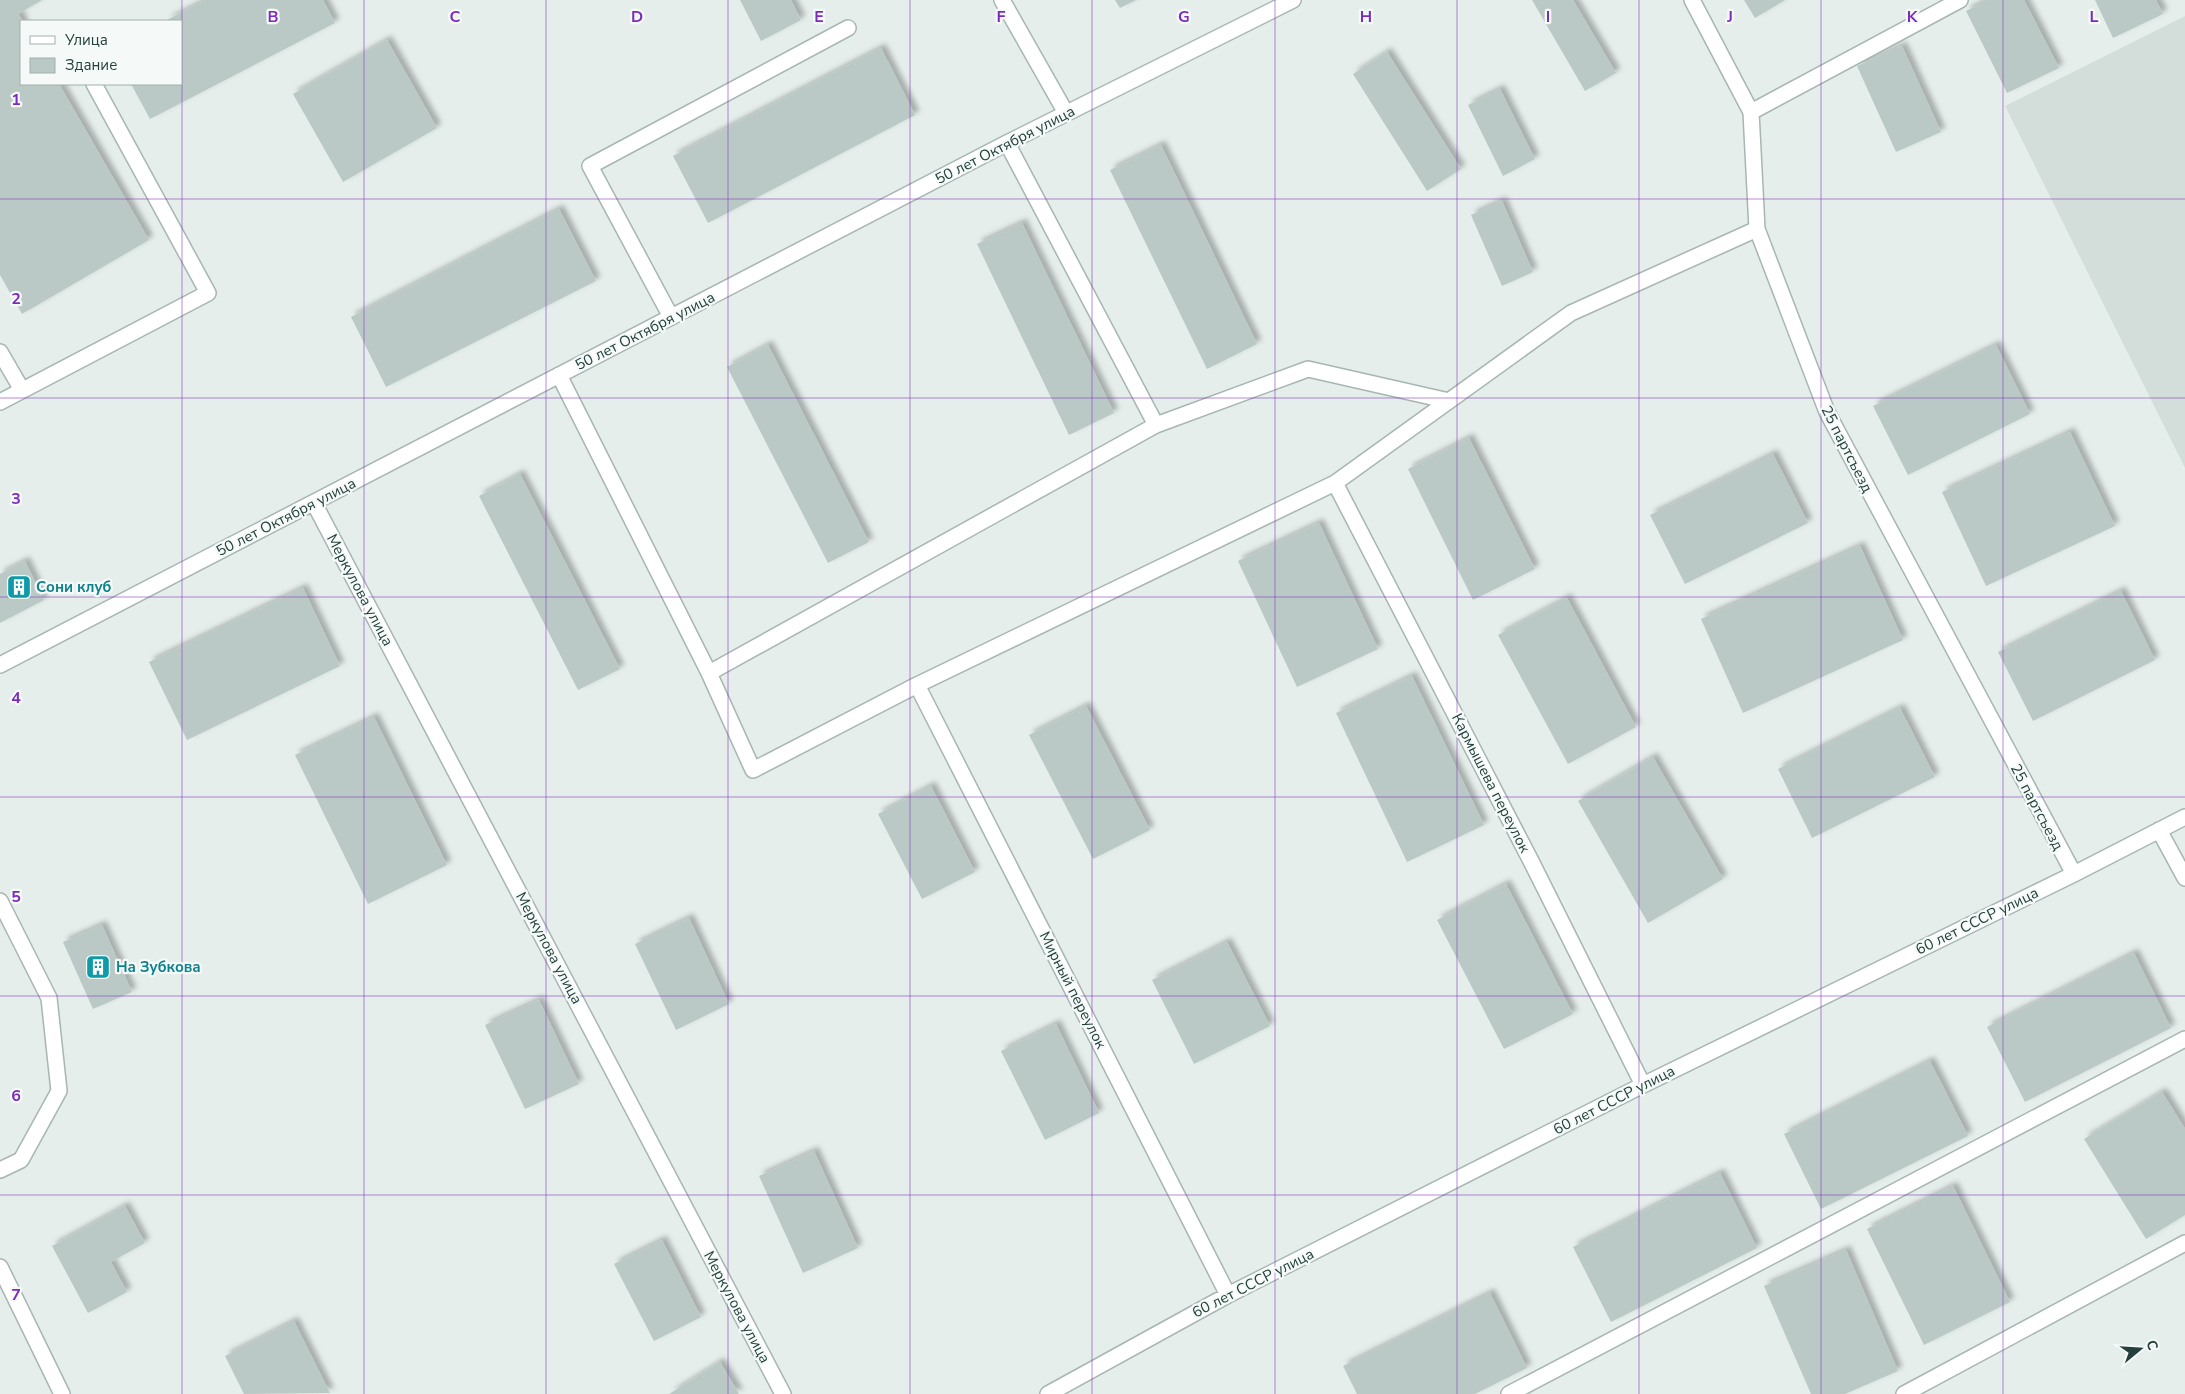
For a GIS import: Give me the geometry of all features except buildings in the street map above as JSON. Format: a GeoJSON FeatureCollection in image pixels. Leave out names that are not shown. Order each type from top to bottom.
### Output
{"type":"FeatureCollection","features":[{"type":"Feature","properties":{"kind":"street"},"geometry":{"type":"LineString","coordinates":[[1002,0],[1066,113]]}},
{"type":"Feature","properties":{"kind":"street","name":"50 лет Октября улица"},"geometry":{"type":"LineString","coordinates":[[0,665],[1007,143],[1293,0]]}},
{"type":"Feature","properties":{"kind":"street","name":"25 партсъезд"},"geometry":{"type":"LineString","coordinates":[[1692,0],[1751,112],[1756,229],[1827,412],[2074,874]]}},
{"type":"Feature","properties":{"kind":"street"},"geometry":{"type":"LineString","coordinates":[[1751,112],[1960,0]]}},
{"type":"Feature","properties":{"kind":"street"},"geometry":{"type":"LineString","coordinates":[[671,317],[590,166],[848,28]]}},
{"type":"Feature","properties":{"kind":"street"},"geometry":{"type":"LineString","coordinates":[[0,402],[208,293],[95,85]]}},
{"type":"Feature","properties":{"kind":"street"},"geometry":{"type":"LineString","coordinates":[[1007,143],[1156,425]]}},
{"type":"Feature","properties":{"kind":"street"},"geometry":{"type":"LineString","coordinates":[[559,375],[710,673],[753,770],[917,685],[1335,484],[1571,313],[1756,229]]}},
{"type":"Feature","properties":{"kind":"street"},"geometry":{"type":"LineString","coordinates":[[0,352],[22,390]]}},
{"type":"Feature","properties":{"kind":"street"},"geometry":{"type":"LineString","coordinates":[[710,673],[1156,425],[1308,369],[1449,401]]}},
{"type":"Feature","properties":{"kind":"street","name":"Кармышева переулок"},"geometry":{"type":"LineString","coordinates":[[1335,484],[1532,863],[1643,1085]]}},
{"type":"Feature","properties":{"kind":"street","name":"Меркулова улица"},"geometry":{"type":"LineString","coordinates":[[314,503],[784,1394]]}},
{"type":"Feature","properties":{"kind":"street","name":"Мирный переулок"},"geometry":{"type":"LineString","coordinates":[[917,685],[1228,1295]]}},
{"type":"Feature","properties":{"kind":"street","name":"60 лет СССР улица"},"geometry":{"type":"LineString","coordinates":[[1048,1394],[1228,1295],[1643,1085],[2074,874],[2185,817]]}},
{"type":"Feature","properties":{"kind":"street"},"geometry":{"type":"LineString","coordinates":[[2159,830],[2185,878]]}},
{"type":"Feature","properties":{"kind":"street"},"geometry":{"type":"LineString","coordinates":[[0,901],[49,998],[59,1091],[20,1160],[0,1170]]}},
{"type":"Feature","properties":{"kind":"street"},"geometry":{"type":"LineString","coordinates":[[1509,1394],[2185,1039]]}},
{"type":"Feature","properties":{"kind":"street"},"geometry":{"type":"LineString","coordinates":[[1904,1394],[2185,1244]]}},
{"type":"Feature","properties":{"kind":"street"},"geometry":{"type":"LineString","coordinates":[[0,1267],[62,1394]]}},
{"type":"Feature","properties":{"kind":"shaded area"},"geometry":{"type":"Polygon","coordinates":[[[2185,16],[2185,468],[2005,106],[2185,16]]]}},
{"type":"Feature","properties":{"kind":"place","name":"Сони клуб"},"geometry":{"type":"Point","coordinates":[19,587]}},
{"type":"Feature","properties":{"kind":"place","name":"На Зубкова"},"geometry":{"type":"Point","coordinates":[98,967]}}]}
